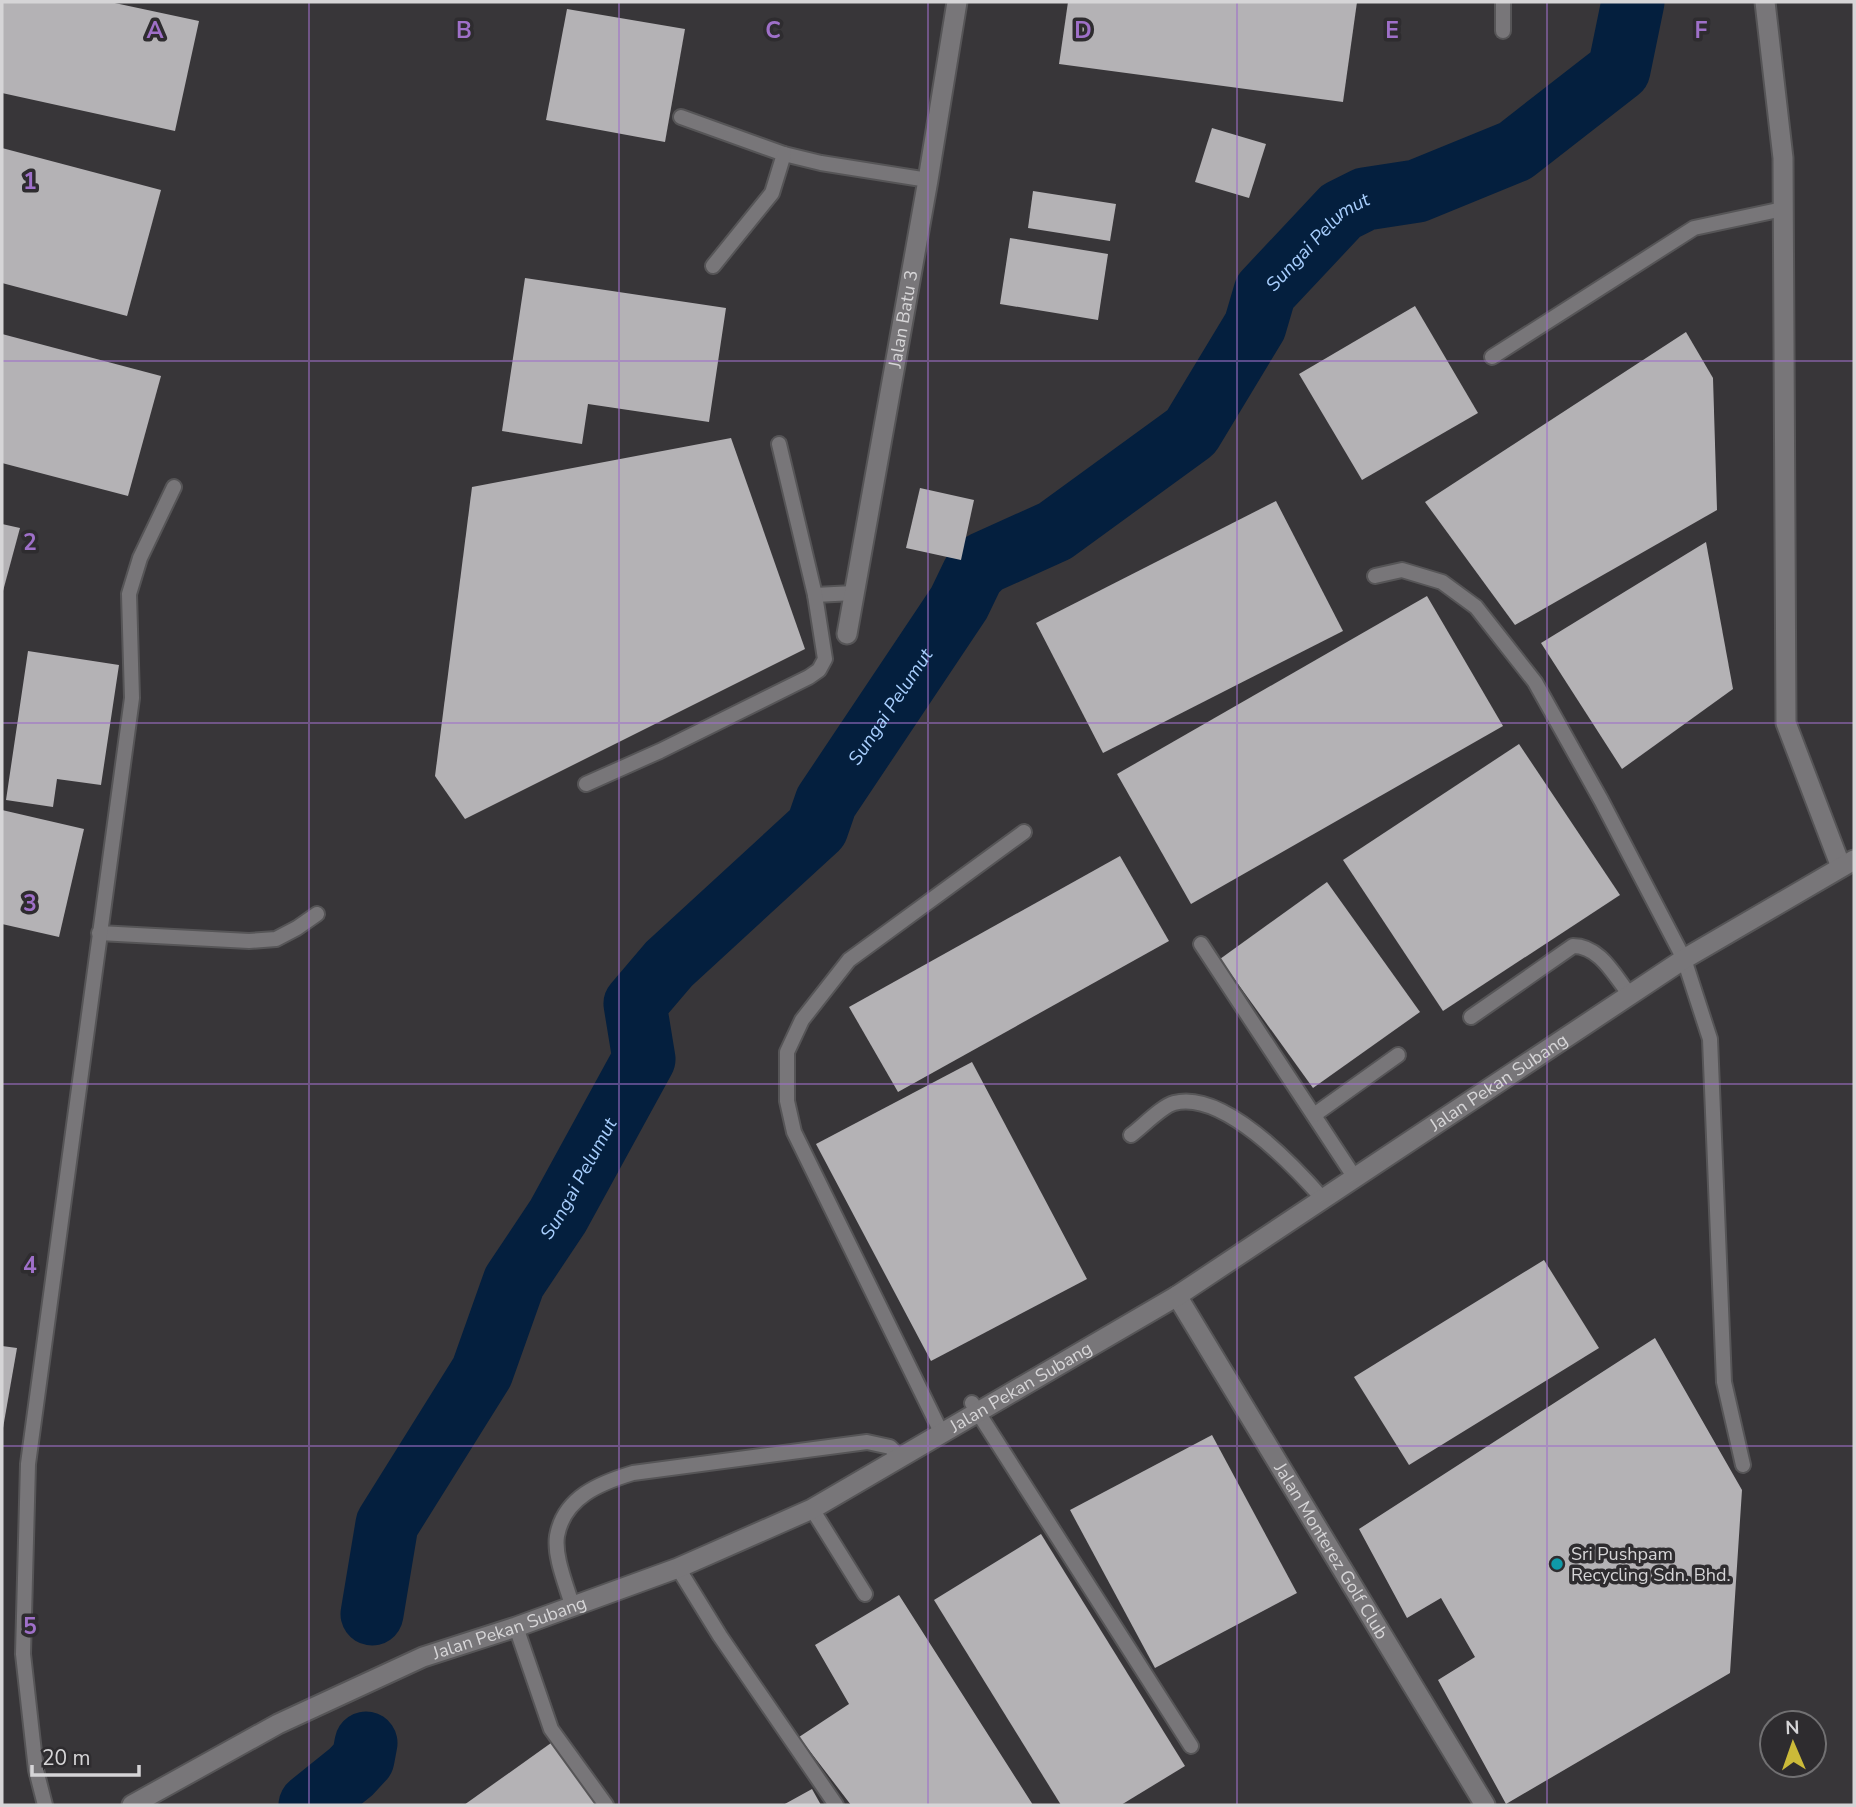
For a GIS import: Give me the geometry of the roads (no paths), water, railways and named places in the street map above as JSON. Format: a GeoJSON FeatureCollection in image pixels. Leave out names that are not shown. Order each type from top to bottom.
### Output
{"type":"FeatureCollection","features":[{"type":"Feature","properties":{"kind":"street","name":"Jalan Batu 3"},"geometry":{"type":"LineString","coordinates":[[847,634],[957,2]]}},
{"type":"Feature","properties":{"kind":"street"},"geometry":{"type":"LineString","coordinates":[[1765,2],[1783,158],[1786,723],[1848,864]]}},
{"type":"Feature","properties":{"kind":"street","name":"Jalan Pekan Subang"},"geometry":{"type":"LineString","coordinates":[[132,1805],[302,1713],[423,1657],[677,1569],[811,1509],[941,1432],[974,1407],[1177,1296],[1684,959],[1848,864]]}},
{"type":"Feature","properties":{"kind":"street","name":"Jalan Monterez Golf Club"},"geometry":{"type":"LineString","coordinates":[[1177,1296],[1485,1805]]}},
{"type":"Feature","properties":{"kind":"lane"},"geometry":{"type":"LineString","coordinates":[[1503,2],[1503,31]]}},
{"type":"Feature","properties":{"kind":"lane"},"geometry":{"type":"LineString","coordinates":[[681,117],[784,154],[821,163],[928,180]]}},
{"type":"Feature","properties":{"kind":"lane"},"geometry":{"type":"LineString","coordinates":[[713,266],[772,193],[784,154]]}},
{"type":"Feature","properties":{"kind":"lane"},"geometry":{"type":"LineString","coordinates":[[1492,357],[1694,228],[1783,209]]}},
{"type":"Feature","properties":{"kind":"lane"},"geometry":{"type":"LineString","coordinates":[[586,784],[660,751],[819,670],[825,659],[815,596],[779,444]]}},
{"type":"Feature","properties":{"kind":"lane"},"geometry":{"type":"LineString","coordinates":[[45,1805],[36,1770],[23,1654],[28,1464],[132,698],[129,594],[140,558],[174,487]]}},
{"type":"Feature","properties":{"kind":"lane"},"geometry":{"type":"LineString","coordinates":[[1375,576],[1402,570],[1442,582],[1476,607],[1535,682],[1601,800],[1684,959],[1710,1039],[1724,1382],[1743,1465]]}},
{"type":"Feature","properties":{"kind":"lane"},"geometry":{"type":"LineString","coordinates":[[815,596],[854,593]]}},
{"type":"Feature","properties":{"kind":"lane"},"geometry":{"type":"LineString","coordinates":[[941,1432],[794,1132],[787,1101],[787,1052],[802,1020],[849,960],[1024,832]]}},
{"type":"Feature","properties":{"kind":"lane"},"geometry":{"type":"LineString","coordinates":[[99,933],[248,941],[276,939],[317,914]]}},
{"type":"Feature","properties":{"kind":"lane"},"geometry":{"type":"LineString","coordinates":[[1201,944],[1356,1178]]}},
{"type":"Feature","properties":{"kind":"lane"},"geometry":{"type":"LineString","coordinates":[[1471,1017],[1573,946],[1585,946],[1597,953],[1630,995]]}},
{"type":"Feature","properties":{"kind":"lane"},"geometry":{"type":"LineString","coordinates":[[1314,1115],[1398,1055]]}},
{"type":"Feature","properties":{"kind":"lane"},"geometry":{"type":"LineString","coordinates":[[1131,1135],[1172,1103],[1195,1101],[1231,1115],[1292,1163],[1323,1199]]}},
{"type":"Feature","properties":{"kind":"lane"},"geometry":{"type":"LineString","coordinates":[[974,1407],[1191,1746]]}},
{"type":"Feature","properties":{"kind":"lane"},"geometry":{"type":"LineString","coordinates":[[572,1605],[559,1558],[557,1537],[564,1515],[570,1507],[600,1483],[633,1473],[867,1442],[890,1447],[900,1457]]}},
{"type":"Feature","properties":{"kind":"lane"},"geometry":{"type":"LineString","coordinates":[[811,1509],[865,1594]]}},
{"type":"Feature","properties":{"kind":"lane"},"geometry":{"type":"LineString","coordinates":[[677,1569],[836,1805]]}},
{"type":"Feature","properties":{"kind":"lane"},"geometry":{"type":"LineString","coordinates":[[516,1627],[551,1729],[607,1805]]}},
{"type":"Feature","properties":{"kind":"waterway","name":"Sungai Pelumut"},"geometry":{"type":"LineString","coordinates":[[372,1614],[387,1524],[482,1372],[514,1282],[558,1216],[644,1059],[635,1004],[669,964],[817,828],[826,802],[959,603],[973,574],[984,563],[1055,531],[1191,432],[1255,326],[1265,292],[1341,211],[1365,199],[1417,191],[1515,151],[1619,70],[1633,2]]}},
{"type":"Feature","properties":{"kind":"waterway","name":"Sungai Pelumut"},"geometry":{"type":"LineString","coordinates":[[310,1805],[363,1759],[366,1743]]}},
{"type":"Feature","properties":{"kind":"place","name":"Sri Pushpam Recycling Sdn. Bhd."},"geometry":{"type":"Point","coordinates":[1557,1564]}}]}
